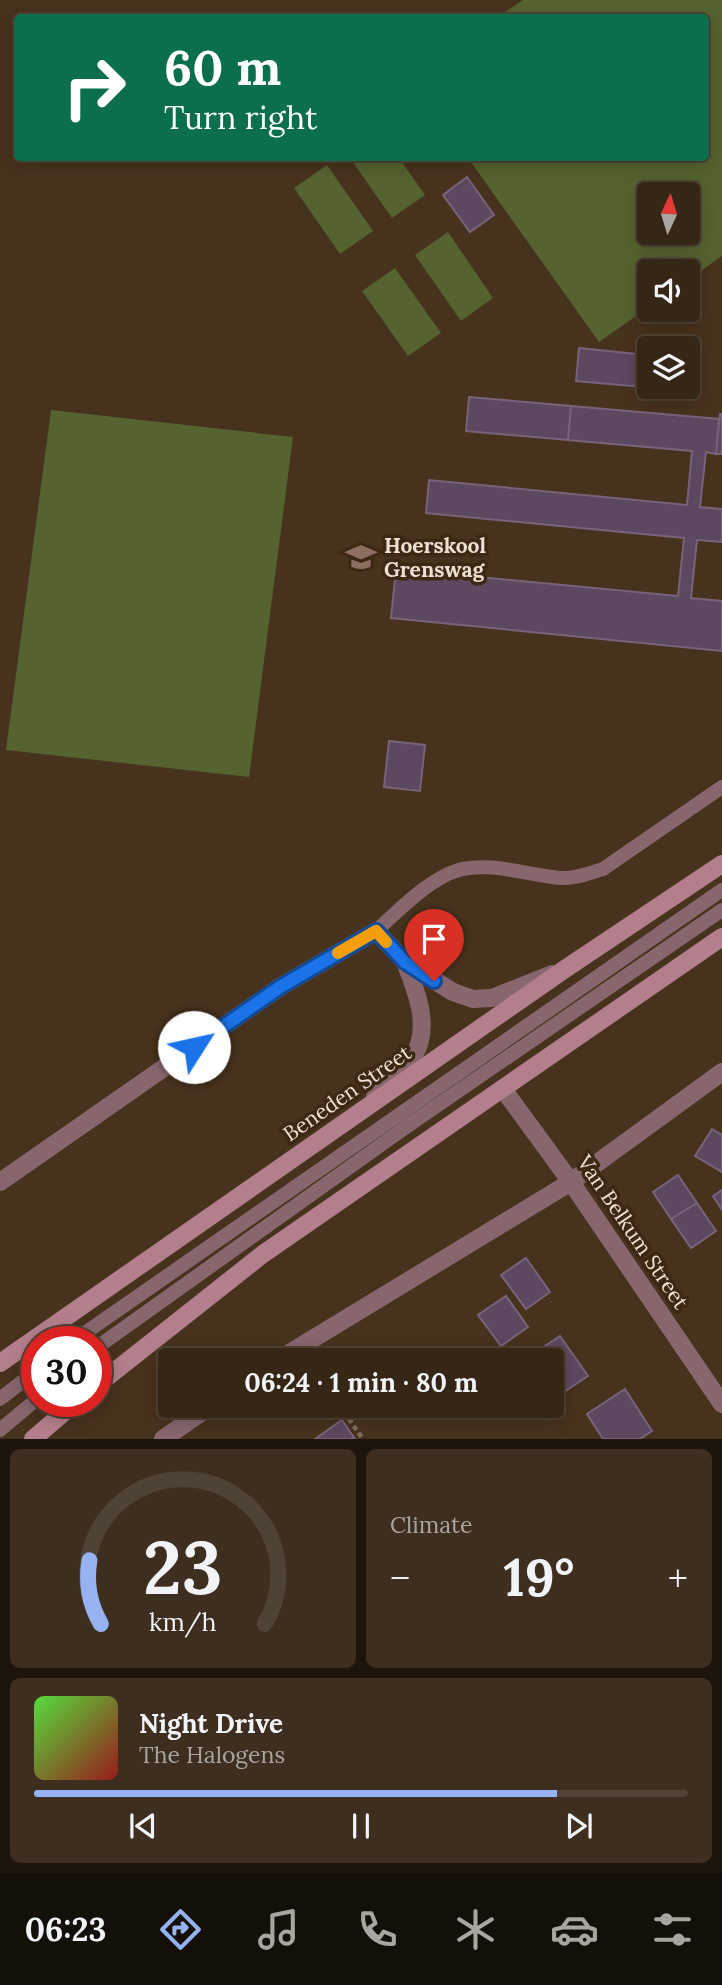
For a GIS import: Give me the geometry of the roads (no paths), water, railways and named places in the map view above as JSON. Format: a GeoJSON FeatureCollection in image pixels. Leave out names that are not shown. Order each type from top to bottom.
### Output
{"type":"FeatureCollection","features":[{"type":"Feature","properties":{"kind":"main road","name":"Beneden Street"},"geometry":{"type":"LineString","coordinates":[[0,1363],[565,969],[722,864]]}},
{"type":"Feature","properties":{"kind":"main road"},"geometry":{"type":"LineString","coordinates":[[112,1373],[263,1254],[722,937]]}},
{"type":"Feature","properties":{"kind":"main road"},"geometry":{"type":"LineString","coordinates":[[33,1439],[59,1417]]}},
{"type":"Feature","properties":{"kind":"street"},"geometry":{"type":"LineString","coordinates":[[0,1182],[280,987],[376,931],[405,962],[453,992],[473,999],[492,999],[565,969]]}},
{"type":"Feature","properties":{"kind":"street"},"geometry":{"type":"LineString","coordinates":[[366,1107],[413,1057],[420,1040],[422,1018],[405,962]]}},
{"type":"Feature","properties":{"kind":"street"},"geometry":{"type":"LineString","coordinates":[[298,1348],[572,1182],[722,1072]]}},
{"type":"Feature","properties":{"kind":"street","name":"Van Belkum Street"},"geometry":{"type":"LineString","coordinates":[[503,1088],[572,1182],[722,1404]]}},
{"type":"Feature","properties":{"kind":"street"},"geometry":{"type":"LineString","coordinates":[[163,1439],[193,1418]]}},
{"type":"Feature","properties":{"kind":"lane"},"geometry":{"type":"LineString","coordinates":[[376,931],[421,891],[450,873],[473,868],[512,870],[563,878],[603,869],[722,787]]}},
{"type":"Feature","properties":{"kind":"lane"},"geometry":{"type":"LineString","coordinates":[[95,1326],[722,890]]}},
{"type":"Feature","properties":{"kind":"lane"},"geometry":{"type":"LineString","coordinates":[[112,1337],[406,1127],[722,910]]}},
{"type":"Feature","properties":{"kind":"lane"},"geometry":{"type":"LineString","coordinates":[[0,1399],[21,1383]]}},
{"type":"Feature","properties":{"kind":"lane"},"geometry":{"type":"LineString","coordinates":[[0,1430],[21,1412]]}},
{"type":"Feature","properties":{"kind":"place","name":"Hoerskool Grenswag"},"geometry":{"type":"Point","coordinates":[361,557]}}]}
